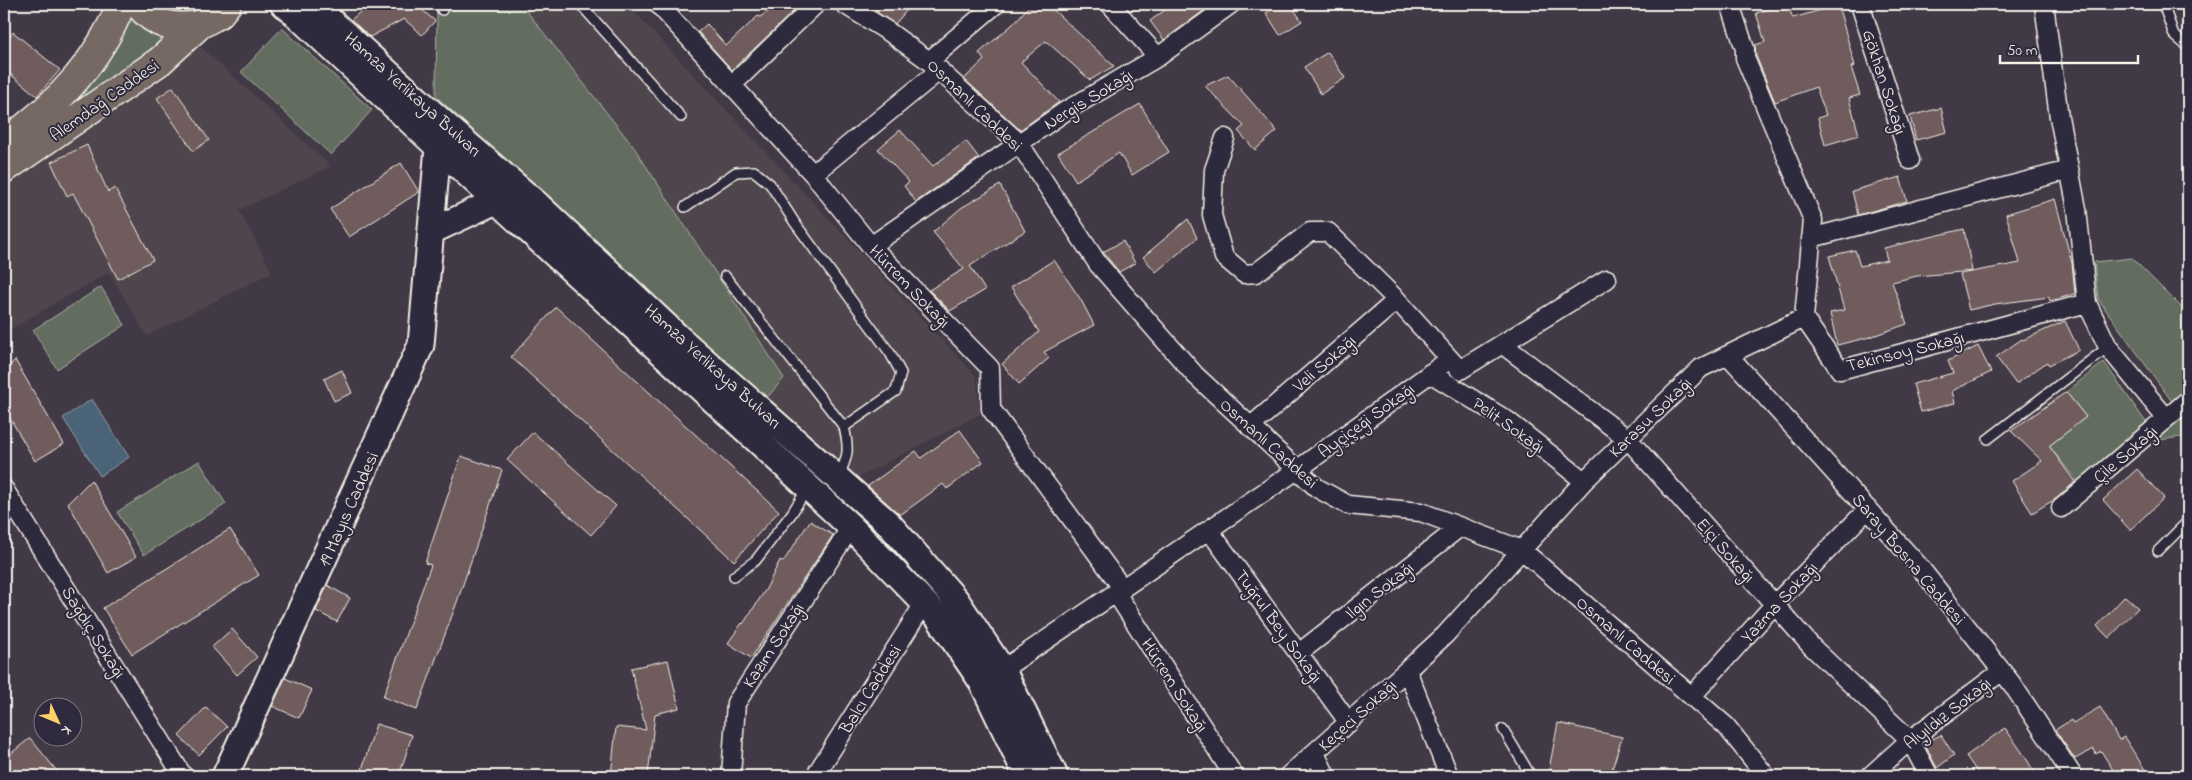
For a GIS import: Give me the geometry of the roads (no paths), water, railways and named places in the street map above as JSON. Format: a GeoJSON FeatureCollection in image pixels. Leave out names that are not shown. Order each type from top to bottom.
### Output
{"type":"FeatureCollection","features":[{"type":"Feature","properties":{"kind":"main road","name":"Alemdağ Caddesi"},"geometry":{"type":"LineString","coordinates":[[4,143],[30,125],[71,86],[98,49],[121,4]]}},
{"type":"Feature","properties":{"kind":"main road","name":"Alemdağ Caddesi"},"geometry":{"type":"LineString","coordinates":[[138,4],[147,15],[163,24],[181,28],[220,12]]}},
{"type":"Feature","properties":{"kind":"main road","name":"Hamza Yerlikaya Bulvarı"},"geometry":{"type":"LineString","coordinates":[[283,4],[851,527],[925,602],[993,677],[1027,776]]}},
{"type":"Feature","properties":{"kind":"main road","name":"Hamza Yerlikaya Bulvarı"},"geometry":{"type":"LineString","coordinates":[[312,4],[451,130],[538,204],[678,336],[838,476],[889,524],[956,600],[993,677],[1055,776]]}},
{"type":"Feature","properties":{"kind":"main road","name":"Alemdağ Caddesi"},"geometry":{"type":"LineString","coordinates":[[4,169],[160,61],[220,12]]}},
{"type":"Feature","properties":{"kind":"main road","name":"19 Mayıs Caddesi"},"geometry":{"type":"LineString","coordinates":[[225,776],[421,345],[438,147]]}},
{"type":"Feature","properties":{"kind":"main road"},"geometry":{"type":"LineString","coordinates":[[432,231],[498,200]]}},
{"type":"Feature","properties":{"kind":"street","name":"Hürrem Sokağı"},"geometry":{"type":"LineString","coordinates":[[658,4],[813,174],[871,246],[990,368],[991,409],[1120,591],[1234,776]]}},
{"type":"Feature","properties":{"kind":"street"},"geometry":{"type":"LineString","coordinates":[[732,85],[816,4]]}},
{"type":"Feature","properties":{"kind":"street","name":"Osmanlı Caddesi"},"geometry":{"type":"LineString","coordinates":[[844,4],[889,32],[935,66],[1019,143],[1098,264],[1195,375],[1317,488],[1348,505],[1421,512],[1522,550],[1726,726],[1766,776]]}},
{"type":"Feature","properties":{"kind":"street"},"geometry":{"type":"LineString","coordinates":[[813,174],[935,66],[996,4]]}},
{"type":"Feature","properties":{"kind":"street"},"geometry":{"type":"LineString","coordinates":[[1110,4],[1158,57]]}},
{"type":"Feature","properties":{"kind":"street","name":"Nergis Sokağı"},"geometry":{"type":"LineString","coordinates":[[871,246],[1067,110],[1158,57],[1231,4]]}},
{"type":"Feature","properties":{"kind":"street"},"geometry":{"type":"LineString","coordinates":[[1730,4],[1745,49],[1745,58],[1813,220],[1804,318]]}},
{"type":"Feature","properties":{"kind":"street","name":"Gökhan Sokağı"},"geometry":{"type":"LineString","coordinates":[[1860,4],[1910,160]]}},
{"type":"Feature","properties":{"kind":"street"},"geometry":{"type":"LineString","coordinates":[[2044,4],[2059,116],[2077,209],[2087,304],[2108,347],[2166,418]]}},
{"type":"Feature","properties":{"kind":"street"},"geometry":{"type":"LineString","coordinates":[[1225,138],[1214,170],[1212,215],[1224,257],[1244,274],[1256,273],[1310,232],[1328,232],[1397,300],[1460,370],[1607,279]]}},
{"type":"Feature","properties":{"kind":"street"},"geometry":{"type":"LineString","coordinates":[[1811,238],[2069,170]]}},
{"type":"Feature","properties":{"kind":"street","name":"Veli Sokağı"},"geometry":{"type":"LineString","coordinates":[[1250,427],[1397,300]]}},
{"type":"Feature","properties":{"kind":"street","name":"Tekinsoy Sokağı"},"geometry":{"type":"LineString","coordinates":[[1804,318],[1840,370],[2087,304]]}},
{"type":"Feature","properties":{"kind":"street","name":"Karasu Sokağı"},"geometry":{"type":"LineString","coordinates":[[1407,670],[1445,635],[1584,481],[1701,368],[1804,318]]}},
{"type":"Feature","properties":{"kind":"street","name":"Elçi Sokağı"},"geometry":{"type":"LineString","coordinates":[[1502,344],[1628,439],[1812,647],[1910,740],[1929,776]]}},
{"type":"Feature","properties":{"kind":"street","name":"Saray Bosna Caddesi"},"geometry":{"type":"LineString","coordinates":[[1728,355],[1918,565],[2002,671],[2073,776]]}},
{"type":"Feature","properties":{"kind":"street","name":"Ayçiçeği Sokağı"},"geometry":{"type":"LineString","coordinates":[[993,677],[1297,470],[1450,359]]}},
{"type":"Feature","properties":{"kind":"street","name":"Pelit Sokağı"},"geometry":{"type":"LineString","coordinates":[[1430,374],[1508,421],[1584,481]]}},
{"type":"Feature","properties":{"kind":"street","name":"Çile Sokağı"},"geometry":{"type":"LineString","coordinates":[[2061,508],[2188,400]]}},
{"type":"Feature","properties":{"kind":"street","name":"Sağdıç Sokağı"},"geometry":{"type":"LineString","coordinates":[[6,498],[124,679],[183,776]]}},
{"type":"Feature","properties":{"kind":"street","name":"Yazma Sokağı"},"geometry":{"type":"LineString","coordinates":[[1692,696],[1774,605],[1868,509]]}},
{"type":"Feature","properties":{"kind":"street","name":"Ilgın Sokağı"},"geometry":{"type":"LineString","coordinates":[[1299,653],[1460,526]]}},
{"type":"Feature","properties":{"kind":"street","name":"Kazım Sokağı"},"geometry":{"type":"LineString","coordinates":[[731,776],[736,703],[851,527]]}},
{"type":"Feature","properties":{"kind":"street","name":"Tuğrul Bey Sokağı"},"geometry":{"type":"LineString","coordinates":[[1210,530],[1348,723]]}},
{"type":"Feature","properties":{"kind":"street","name":"Balcı Caddesi"},"geometry":{"type":"LineString","coordinates":[[815,776],[925,602]]}},
{"type":"Feature","properties":{"kind":"street","name":"Keçeci Sokağı"},"geometry":{"type":"LineString","coordinates":[[1288,776],[1407,670],[1449,776]]}},
{"type":"Feature","properties":{"kind":"street","name":"Alyıldız Sokağı"},"geometry":{"type":"LineString","coordinates":[[1870,776],[1910,740],[2002,671]]}},
{"type":"Feature","properties":{"kind":"street"},"geometry":{"type":"LineString","coordinates":[[1315,753],[1326,776]]}},
{"type":"Feature","properties":{"kind":"lane"},"geometry":{"type":"LineString","coordinates":[[580,4],[681,117]]}},
{"type":"Feature","properties":{"kind":"lane"},"geometry":{"type":"LineString","coordinates":[[2163,4],[2174,35],[2188,47]]}},
{"type":"Feature","properties":{"kind":"lane"},"geometry":{"type":"LineString","coordinates":[[685,207],[736,172],[754,172],[770,184],[794,223],[890,353],[901,373],[896,391],[844,427]]}},
{"type":"Feature","properties":{"kind":"lane"},"geometry":{"type":"LineString","coordinates":[[725,276],[844,427],[848,459],[838,476]]}},
{"type":"Feature","properties":{"kind":"lane"},"geometry":{"type":"LineString","coordinates":[[1988,439],[2108,347]]}},
{"type":"Feature","properties":{"kind":"lane"},"geometry":{"type":"LineString","coordinates":[[734,576],[756,560],[792,513],[808,487]]}},
{"type":"Feature","properties":{"kind":"lane"},"geometry":{"type":"LineString","coordinates":[[2158,551],[2188,521]]}},
{"type":"Feature","properties":{"kind":"lane"},"geometry":{"type":"LineString","coordinates":[[1504,729],[1532,776]]}},
{"type":"Feature","properties":{"kind":"water"},"geometry":{"type":"Polygon","coordinates":[[[92,399],[129,457],[100,476],[63,418],[92,399]]]}}]}
